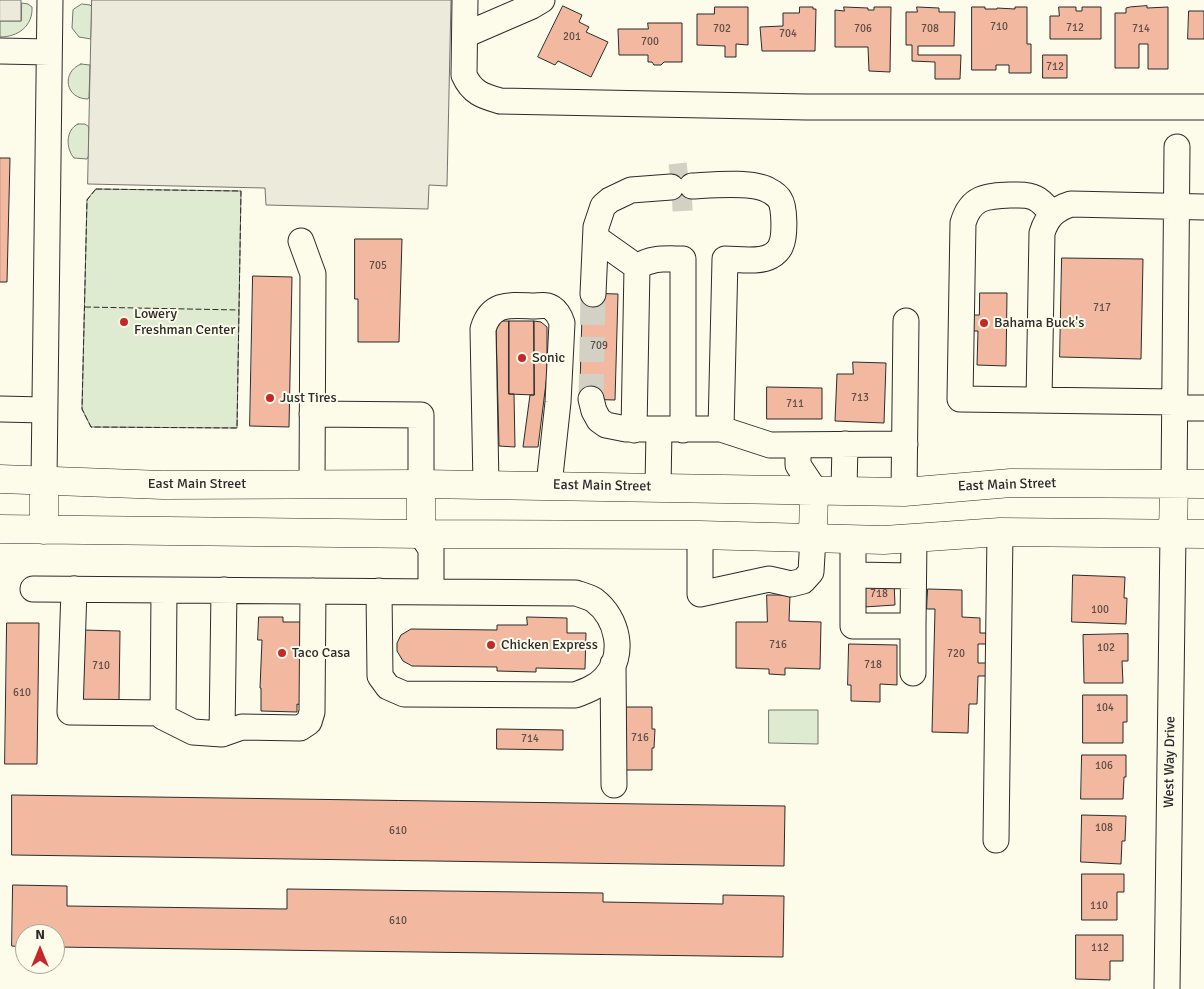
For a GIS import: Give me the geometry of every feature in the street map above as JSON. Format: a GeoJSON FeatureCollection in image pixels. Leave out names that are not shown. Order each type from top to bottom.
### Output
{"type":"FeatureCollection","features":[{"type":"Feature","properties":{"kind":"main road","name":"East Main Street"},"geometry":{"type":"LineString","coordinates":[[0,479],[164,485],[549,485],[904,492],[1011,482],[1204,484]]}},
{"type":"Feature","properties":{"kind":"main road"},"geometry":{"type":"LineString","coordinates":[[44,480],[44,530]]}},
{"type":"Feature","properties":{"kind":"main road"},"geometry":{"type":"LineString","coordinates":[[421,484],[421,534]]}},
{"type":"Feature","properties":{"kind":"main road"},"geometry":{"type":"LineString","coordinates":[[1173,534],[1174,484]]}},
{"type":"Feature","properties":{"kind":"main road"},"geometry":{"type":"LineString","coordinates":[[813,537],[814,489]]}},
{"type":"Feature","properties":{"kind":"main road"},"geometry":{"type":"LineString","coordinates":[[0,529],[700,535],[884,540],[1000,532],[1204,534]]}},
{"type":"Feature","properties":{"kind":"street"},"geometry":{"type":"LineString","coordinates":[[44,480],[50,0]]}},
{"type":"Feature","properties":{"kind":"street"},"geometry":{"type":"LineString","coordinates":[[464,0],[464,75],[467,82],[479,94],[500,101],[807,107],[1204,107]]}},
{"type":"Feature","properties":{"kind":"street"},"geometry":{"type":"LineString","coordinates":[[465,35],[542,0]]}},
{"type":"Feature","properties":{"kind":"street"},"geometry":{"type":"LineString","coordinates":[[0,51],[49,52]]}},
{"type":"Feature","properties":{"kind":"street"},"geometry":{"type":"LineString","coordinates":[[1174,484],[1177,147]]}},
{"type":"Feature","properties":{"kind":"street"},"geometry":{"type":"LineString","coordinates":[[593,294],[599,214],[603,206],[610,200],[631,190],[645,189],[655,197],[706,175],[722,185],[767,189],[781,200],[784,234],[777,252],[771,256],[763,259],[659,258],[646,260],[637,267]]}},
{"type":"Feature","properties":{"kind":"street"},"geometry":{"type":"LineString","coordinates":[[1052,214],[1043,203],[1034,197],[1026,195],[981,198],[972,204],[966,213],[963,223],[960,399],[1040,400],[1175,405],[1204,408]]}},
{"type":"Feature","properties":{"kind":"street"},"geometry":{"type":"LineString","coordinates":[[1040,400],[1042,233],[1045,222],[1060,207],[1071,204],[1204,207]]}},
{"type":"Feature","properties":{"kind":"street"},"geometry":{"type":"LineString","coordinates":[[596,238],[637,267]]}},
{"type":"Feature","properties":{"kind":"street"},"geometry":{"type":"LineString","coordinates":[[301,241],[313,274],[312,484]]}},
{"type":"Feature","properties":{"kind":"street"},"geometry":{"type":"LineString","coordinates":[[658,487],[671,430],[683,259]]}},
{"type":"Feature","properties":{"kind":"street"},"geometry":{"type":"LineString","coordinates":[[721,430],[725,259]]}},
{"type":"Feature","properties":{"kind":"street"},"geometry":{"type":"LineString","coordinates":[[634,430],[637,267]]}},
{"type":"Feature","properties":{"kind":"street"},"geometry":{"type":"LineString","coordinates":[[486,485],[483,329],[485,321],[497,308],[514,305],[550,306],[559,313],[562,323],[558,402],[549,485]]}},
{"type":"Feature","properties":{"kind":"street"},"geometry":{"type":"LineString","coordinates":[[904,492],[906,321]]}},
{"type":"Feature","properties":{"kind":"street"},"geometry":{"type":"LineString","coordinates":[[591,399],[599,420],[606,425],[634,430],[721,430],[770,445],[905,444]]}},
{"type":"Feature","properties":{"kind":"street"},"geometry":{"type":"LineString","coordinates":[[0,409],[44,410]]}},
{"type":"Feature","properties":{"kind":"street"},"geometry":{"type":"LineString","coordinates":[[312,414],[421,415],[421,484]]}},
{"type":"Feature","properties":{"kind":"street"},"geometry":{"type":"LineString","coordinates":[[844,490],[845,444]]}},
{"type":"Feature","properties":{"kind":"street"},"geometry":{"type":"LineString","coordinates":[[798,445],[798,465],[814,489]]}},
{"type":"Feature","properties":{"kind":"street"},"geometry":{"type":"LineString","coordinates":[[996,840],[1000,532]]}},
{"type":"Feature","properties":{"kind":"street"},"geometry":{"type":"LineString","coordinates":[[421,534],[431,549],[431,592]]}},
{"type":"Feature","properties":{"kind":"street","name":"West Way Drive"},"geometry":{"type":"LineString","coordinates":[[1167,989],[1173,534]]}},
{"type":"Feature","properties":{"kind":"street"},"geometry":{"type":"LineString","coordinates":[[700,535],[700,594],[768,579],[791,584],[803,581],[811,572],[813,537]]}},
{"type":"Feature","properties":{"kind":"street"},"geometry":{"type":"LineString","coordinates":[[914,538],[914,673]]}},
{"type":"Feature","properties":{"kind":"street"},"geometry":{"type":"LineString","coordinates":[[853,539],[853,626],[914,626]]}},
{"type":"Feature","properties":{"kind":"street"},"geometry":{"type":"LineString","coordinates":[[853,575],[914,576]]}},
{"type":"Feature","properties":{"kind":"street"},"geometry":{"type":"LineString","coordinates":[[33,589],[379,591],[576,593],[592,600],[606,611],[615,627],[618,644],[613,664],[606,678],[592,689],[575,695],[404,694],[388,687],[380,676],[379,591]]}},
{"type":"Feature","properties":{"kind":"street"},"geometry":{"type":"LineString","coordinates":[[74,589],[70,712],[163,713]]}},
{"type":"Feature","properties":{"kind":"street"},"geometry":{"type":"LineString","coordinates":[[164,590],[163,717],[192,732],[222,734],[241,743],[300,743],[309,741],[321,730],[324,722],[319,591]]}},
{"type":"Feature","properties":{"kind":"street"},"geometry":{"type":"LineString","coordinates":[[222,734],[224,590]]}},
{"type":"Feature","properties":{"kind":"street"},"geometry":{"type":"LineString","coordinates":[[613,664],[614,785]]}},
{"type":"Feature","properties":{"kind":"green space"},"geometry":{"type":"Polygon","coordinates":[[[22,3],[32,7],[32,14],[27,25],[18,33],[0,37],[0,21],[21,21],[22,3]]]}},
{"type":"Feature","properties":{"kind":"green space"},"geometry":{"type":"Polygon","coordinates":[[[82,4],[92,7],[91,39],[79,37],[72,28],[73,10],[82,4]]]}},
{"type":"Feature","properties":{"kind":"green space"},"geometry":{"type":"Polygon","coordinates":[[[81,64],[90,65],[88,99],[74,95],[68,85],[70,73],[81,64]]]}},
{"type":"Feature","properties":{"kind":"green space"},"geometry":{"type":"Polygon","coordinates":[[[78,124],[85,124],[89,127],[89,155],[87,159],[74,158],[69,150],[69,135],[78,124]]]}},
{"type":"Feature","properties":{"kind":"green space"},"geometry":{"type":"Polygon","coordinates":[[[96,189],[241,191],[237,428],[91,427],[82,409],[87,200],[96,189]]]}},
{"type":"Feature","properties":{"kind":"green space"},"geometry":{"type":"Polygon","coordinates":[[[769,710],[818,710],[818,744],[769,743],[769,710]]]}},
{"type":"Feature","properties":{"kind":"shaded area"},"geometry":{"type":"Polygon","coordinates":[[[0,0],[21,0],[21,21],[0,21],[0,0]]]}},
{"type":"Feature","properties":{"kind":"shaded area"},"geometry":{"type":"Polygon","coordinates":[[[92,0],[451,0],[447,186],[429,185],[428,209],[266,205],[265,188],[88,184],[92,0]]]}},
{"type":"Feature","properties":{"kind":"building"},"geometry":{"type":"Polygon","coordinates":[[[563,6],[582,15],[579,22],[589,27],[586,32],[608,42],[591,77],[558,61],[555,65],[538,57],[563,6]]]}},
{"type":"Feature","properties":{"kind":"building"},"geometry":{"type":"Polygon","coordinates":[[[1147,6],[1147,8],[1168,7],[1168,69],[1148,69],[1148,44],[1139,44],[1139,68],[1115,68],[1115,13],[1126,13],[1126,8],[1130,7],[1147,6]]]}},
{"type":"Feature","properties":{"kind":"building"},"geometry":{"type":"Polygon","coordinates":[[[715,7],[748,7],[748,45],[736,44],[736,57],[725,57],[725,46],[697,45],[697,14],[714,14],[715,7]]]}},
{"type":"Feature","properties":{"kind":"building"},"geometry":{"type":"Polygon","coordinates":[[[800,7],[813,7],[813,9],[816,9],[815,51],[762,51],[760,27],[783,26],[783,13],[799,13],[800,7]]]}},
{"type":"Feature","properties":{"kind":"building"},"geometry":{"type":"Polygon","coordinates":[[[844,7],[874,10],[874,7],[891,7],[890,72],[869,71],[868,47],[835,47],[835,10],[844,11],[844,7]]]}},
{"type":"Feature","properties":{"kind":"building"},"geometry":{"type":"Polygon","coordinates":[[[917,7],[939,8],[939,12],[955,12],[954,46],[918,46],[918,55],[961,55],[960,79],[935,79],[935,62],[912,61],[912,45],[906,45],[906,12],[917,12],[917,7]]]}},
{"type":"Feature","properties":{"kind":"building"},"geometry":{"type":"Polygon","coordinates":[[[972,7],[1015,9],[1015,7],[1027,7],[1027,44],[1031,44],[1031,73],[1009,73],[1009,65],[996,65],[996,70],[972,70],[972,7]]]}},
{"type":"Feature","properties":{"kind":"building"},"geometry":{"type":"Polygon","coordinates":[[[1059,7],[1076,7],[1076,11],[1082,11],[1082,7],[1101,7],[1101,39],[1050,39],[1050,16],[1059,16],[1059,7]]]}},
{"type":"Feature","properties":{"kind":"building"},"geometry":{"type":"Polygon","coordinates":[[[1189,11],[1204,11],[1204,39],[1188,39],[1189,11]]]}},
{"type":"Feature","properties":{"kind":"building"},"geometry":{"type":"Polygon","coordinates":[[[648,23],[682,23],[682,62],[664,62],[661,65],[654,65],[652,62],[648,62],[648,55],[619,55],[618,29],[648,29],[648,23]]]}},
{"type":"Feature","properties":{"kind":"building"},"geometry":{"type":"Polygon","coordinates":[[[1043,55],[1067,55],[1067,78],[1043,78],[1043,55]]]}},
{"type":"Feature","properties":{"kind":"building"},"geometry":{"type":"Polygon","coordinates":[[[0,158],[10,158],[7,282],[0,282],[0,158]]]}},
{"type":"Feature","properties":{"kind":"building"},"geometry":{"type":"Polygon","coordinates":[[[355,239],[402,239],[399,342],[358,342],[358,299],[355,299],[355,239]]]}},
{"type":"Feature","properties":{"kind":"building"},"geometry":{"type":"Polygon","coordinates":[[[1062,258],[1143,259],[1141,359],[1060,357],[1062,258]]]}},
{"type":"Feature","properties":{"kind":"building"},"geometry":{"type":"Polygon","coordinates":[[[253,276],[292,277],[289,427],[250,426],[253,276]]]}},
{"type":"Feature","properties":{"kind":"building"},"geometry":{"type":"Polygon","coordinates":[[[583,293],[618,294],[615,400],[580,399],[583,293]]]}},
{"type":"Feature","properties":{"kind":"building","name":"Bahama Buck's"},"geometry":{"type":"Polygon","coordinates":[[[980,293],[1007,293],[1006,366],[977,365],[978,331],[962,331],[962,315],[979,315],[980,293]]]}},
{"type":"Feature","properties":{"kind":"building"},"geometry":{"type":"Polygon","coordinates":[[[502,321],[509,321],[509,394],[514,394],[515,447],[499,446],[496,327],[502,321]]]}},
{"type":"Feature","properties":{"kind":"building","name":"Sonic"},"geometry":{"type":"Polygon","coordinates":[[[509,321],[534,321],[534,395],[509,394],[509,321]]]}},
{"type":"Feature","properties":{"kind":"building"},"geometry":{"type":"Polygon","coordinates":[[[534,321],[541,322],[547,327],[547,375],[538,447],[523,447],[530,395],[534,395],[534,321]]]}},
{"type":"Feature","properties":{"kind":"building"},"geometry":{"type":"Polygon","coordinates":[[[853,362],[886,363],[884,423],[835,421],[837,374],[853,374],[853,362]]]}},
{"type":"Feature","properties":{"kind":"building"},"geometry":{"type":"Polygon","coordinates":[[[767,387],[822,388],[822,419],[767,419],[767,387]]]}},
{"type":"Feature","properties":{"kind":"building"},"geometry":{"type":"Polygon","coordinates":[[[1073,575],[1125,577],[1124,598],[1127,598],[1126,624],[1072,622],[1073,575]]]}},
{"type":"Feature","properties":{"kind":"building"},"geometry":{"type":"Polygon","coordinates":[[[894,581],[895,605],[864,607],[863,582],[894,581]]]}},
{"type":"Feature","properties":{"kind":"building"},"geometry":{"type":"Polygon","coordinates":[[[928,589],[962,590],[962,617],[980,618],[980,633],[988,633],[988,644],[978,644],[978,663],[987,663],[987,676],[978,676],[977,704],[969,704],[968,733],[932,732],[935,609],[927,609],[928,589]]]}},
{"type":"Feature","properties":{"kind":"building"},"geometry":{"type":"Polygon","coordinates":[[[767,595],[790,595],[789,621],[821,622],[820,669],[785,668],[785,675],[769,674],[769,669],[736,668],[736,622],[767,622],[767,595]]]}},
{"type":"Feature","properties":{"kind":"building","name":"Taco Casa"},"geometry":{"type":"Polygon","coordinates":[[[259,617],[283,617],[283,622],[302,622],[301,705],[297,704],[297,712],[261,711],[262,640],[258,640],[259,617]]]}},
{"type":"Feature","properties":{"kind":"building","name":"Chicken Express"},"geometry":{"type":"Polygon","coordinates":[[[527,617],[567,618],[567,633],[586,633],[585,669],[536,668],[536,672],[497,671],[497,667],[412,666],[403,661],[397,651],[397,643],[401,635],[411,629],[497,630],[497,625],[527,625],[527,617]]]}},
{"type":"Feature","properties":{"kind":"building"},"geometry":{"type":"Polygon","coordinates":[[[7,623],[39,623],[37,764],[5,764],[7,623]]]}},
{"type":"Feature","properties":{"kind":"building"},"geometry":{"type":"Polygon","coordinates":[[[83,630],[120,631],[119,701],[83,702],[83,630]]]}},
{"type":"Feature","properties":{"kind":"building"},"geometry":{"type":"Polygon","coordinates":[[[1128,634],[1128,661],[1122,661],[1123,683],[1084,683],[1083,635],[1128,634]]]}},
{"type":"Feature","properties":{"kind":"building"},"geometry":{"type":"Polygon","coordinates":[[[849,644],[897,645],[897,685],[880,684],[880,702],[851,701],[851,685],[848,685],[849,644]]]}},
{"type":"Feature","properties":{"kind":"building"},"geometry":{"type":"Polygon","coordinates":[[[1083,695],[1127,695],[1127,722],[1123,722],[1123,743],[1083,743],[1083,695]]]}},
{"type":"Feature","properties":{"kind":"building"},"geometry":{"type":"Polygon","coordinates":[[[626,707],[652,707],[652,729],[655,729],[654,748],[652,748],[652,770],[626,770],[626,707]]]}},
{"type":"Feature","properties":{"kind":"building"},"geometry":{"type":"Polygon","coordinates":[[[497,729],[563,730],[563,750],[497,749],[497,729]]]}},
{"type":"Feature","properties":{"kind":"building"},"geometry":{"type":"Polygon","coordinates":[[[1082,755],[1126,755],[1123,799],[1081,799],[1082,755]]]}},
{"type":"Feature","properties":{"kind":"building"},"geometry":{"type":"Polygon","coordinates":[[[12,795],[785,806],[784,866],[12,855],[12,795]]]}},
{"type":"Feature","properties":{"kind":"building"},"geometry":{"type":"Polygon","coordinates":[[[1082,815],[1126,816],[1125,841],[1122,841],[1121,864],[1081,862],[1082,815]]]}},
{"type":"Feature","properties":{"kind":"building"},"geometry":{"type":"Polygon","coordinates":[[[1082,874],[1124,874],[1124,892],[1117,892],[1117,920],[1082,920],[1082,874]]]}},
{"type":"Feature","properties":{"kind":"building"},"geometry":{"type":"Polygon","coordinates":[[[13,885],[67,886],[67,906],[287,909],[287,889],[603,893],[603,902],[723,904],[723,895],[784,896],[783,957],[65,947],[65,924],[15,924],[15,946],[12,946],[13,885]]]}},
{"type":"Feature","properties":{"kind":"building"},"geometry":{"type":"Polygon","coordinates":[[[1076,935],[1123,935],[1123,961],[1110,961],[1110,980],[1076,979],[1076,935]]]}},
{"type":"Feature","properties":{"kind":"tunnel"},"geometry":{"type":"LineString","coordinates":[[670,177],[688,175]]}},
{"type":"Feature","properties":{"kind":"tunnel"},"geometry":{"type":"LineString","coordinates":[[672,199],[692,198]]}},
{"type":"Feature","properties":{"kind":"tunnel"},"geometry":{"type":"LineString","coordinates":[[591,399],[593,294]]}},
{"type":"Feature","properties":{"kind":"fence"},"geometry":{"type":"LineString","coordinates":[[96,189],[241,191],[237,428],[91,427],[82,409],[87,200],[96,189]]}},
{"type":"Feature","properties":{"kind":"fence"},"geometry":{"type":"LineString","coordinates":[[85,307],[239,310]]}},
{"type":"Feature","properties":{"kind":"place","name":"Lowery Freshman Center"},"geometry":{"type":"Point","coordinates":[124,322]}},
{"type":"Feature","properties":{"kind":"place","name":"Bahama Buck's"},"geometry":{"type":"Point","coordinates":[984,323]}},
{"type":"Feature","properties":{"kind":"place","name":"Sonic"},"geometry":{"type":"Point","coordinates":[522,358]}},
{"type":"Feature","properties":{"kind":"place","name":"Just Tires"},"geometry":{"type":"Point","coordinates":[270,398]}},
{"type":"Feature","properties":{"kind":"place","name":"Chicken Express"},"geometry":{"type":"Point","coordinates":[491,645]}},
{"type":"Feature","properties":{"kind":"place","name":"Taco Casa"},"geometry":{"type":"Point","coordinates":[282,653]}}]}
